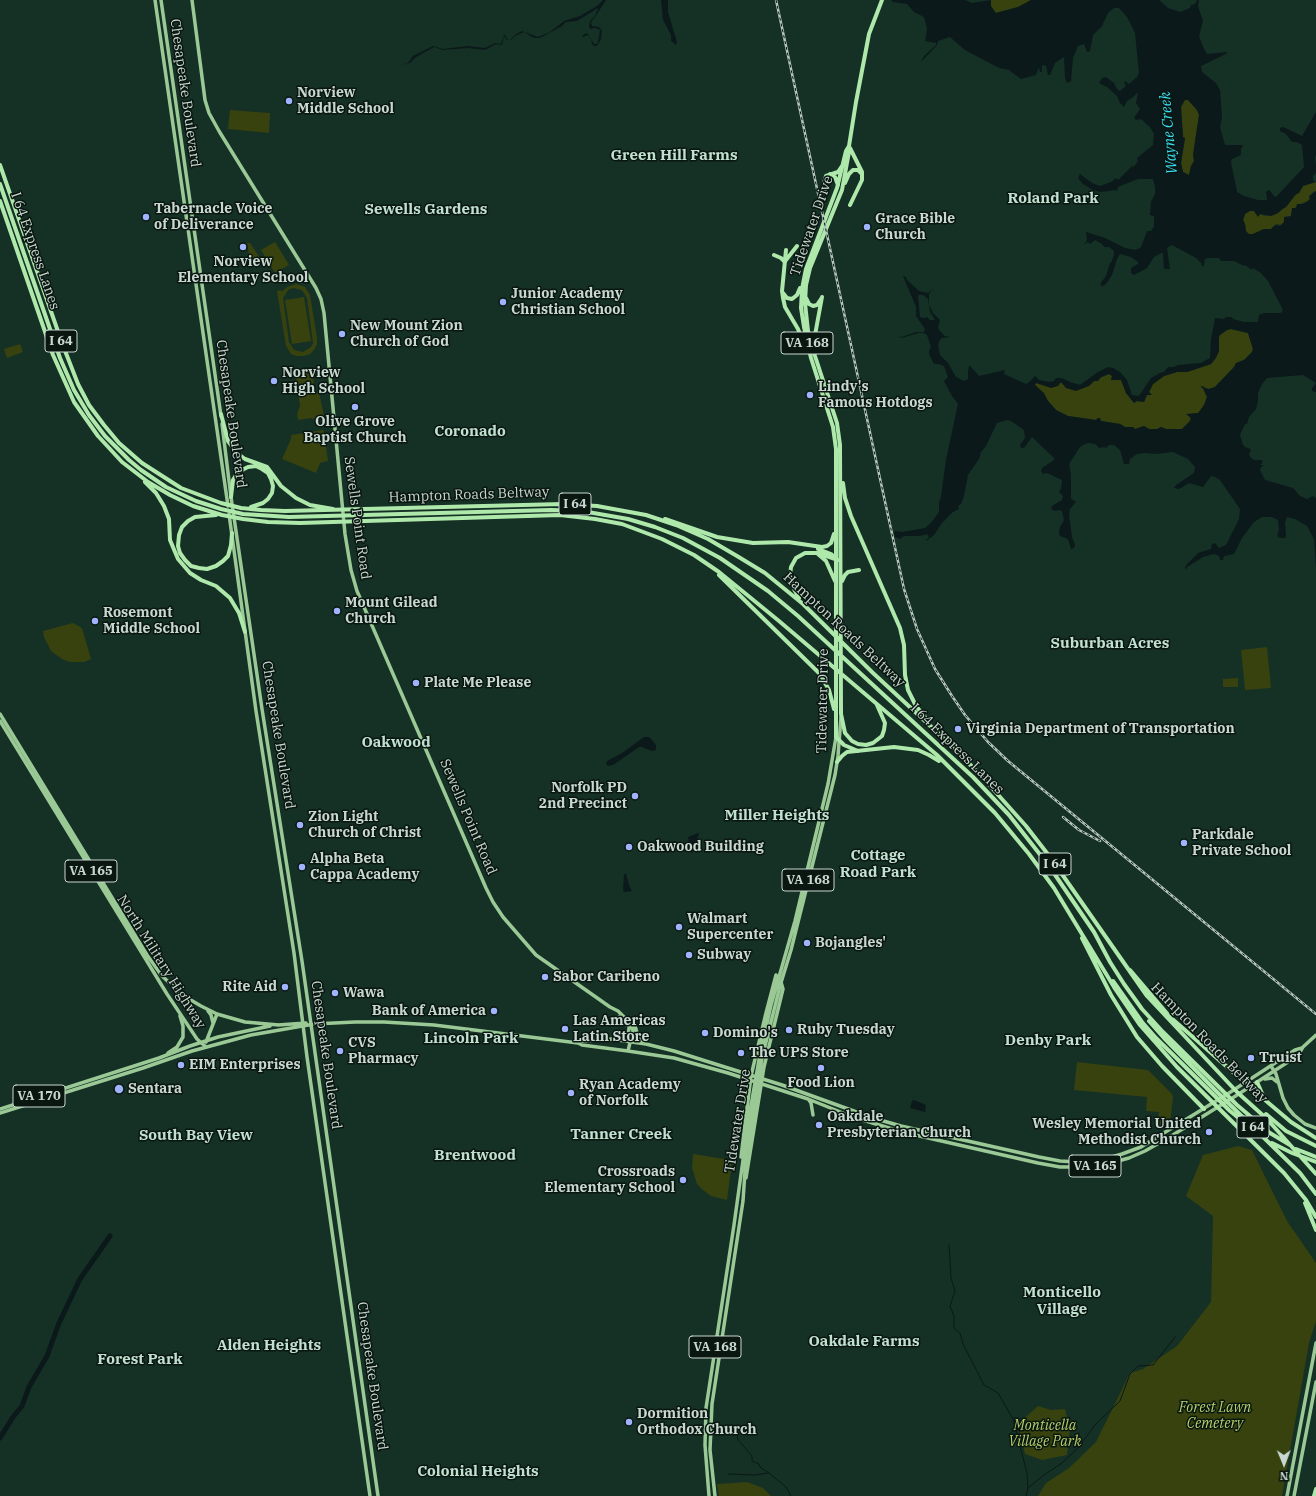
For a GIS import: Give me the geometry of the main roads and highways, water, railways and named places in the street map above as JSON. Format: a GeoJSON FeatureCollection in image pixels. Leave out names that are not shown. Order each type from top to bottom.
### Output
{"type":"FeatureCollection","features":[{"type":"Feature","properties":{"kind":"highway","name":"Tidewater Drive"},"geometry":{"type":"LineString","coordinates":[[836,737],[836,462],[834,434],[802,316],[801,297],[803,283],[839,189],[849,152],[858,88],[870,31],[882,0]]}},
{"type":"Feature","properties":{"kind":"highway"},"geometry":{"type":"LineString","coordinates":[[849,146],[862,170],[862,180],[850,205]]}},
{"type":"Feature","properties":{"kind":"highway","name":"Tidewater Drive"},"geometry":{"type":"LineString","coordinates":[[839,189],[846,151],[849,146]]}},
{"type":"Feature","properties":{"kind":"highway"},"geometry":{"type":"LineString","coordinates":[[825,190],[824,180],[826,176],[840,170],[844,162]]}},
{"type":"Feature","properties":{"kind":"highway","name":"Hampton Roads Beltway"},"geometry":{"type":"LineString","coordinates":[[0,165],[70,366],[89,405],[100,421],[119,443],[142,463],[181,488],[221,503],[244,508],[285,511],[568,504],[608,508],[646,515],[696,533],[750,563],[803,604],[873,673],[952,746],[984,779],[1026,826],[1046,852],[1138,985],[1157,1008],[1273,1125],[1316,1174]]}},
{"type":"Feature","properties":{"kind":"highway"},"geometry":{"type":"LineString","coordinates":[[839,189],[851,172],[858,170],[862,174]]}},
{"type":"Feature","properties":{"kind":"highway"},"geometry":{"type":"LineString","coordinates":[[830,174],[836,178],[839,189]]}},
{"type":"Feature","properties":{"kind":"highway","name":"I 64 Express Lanes"},"geometry":{"type":"LineString","coordinates":[[0,184],[60,358],[74,390],[96,426],[129,460],[153,478],[190,498],[221,509],[242,514],[284,517],[551,510],[596,512],[634,521],[669,532],[720,558],[768,591],[798,616],[973,778],[1003,809],[1049,866],[1088,924],[1110,962],[1142,1009],[1217,1092]]}},
{"type":"Feature","properties":{"kind":"highway","name":"Hampton Roads Beltway"},"geometry":{"type":"LineString","coordinates":[[0,201],[53,355],[70,395],[98,436],[122,462],[159,488],[181,500],[222,515],[279,523],[560,515],[582,517],[622,524],[650,534],[679,546],[706,563],[768,611],[937,755],[963,780],[1008,828],[1043,872],[1069,911],[1119,996],[1150,1037],[1207,1097],[1284,1174],[1306,1200],[1316,1217]]}},
{"type":"Feature","properties":{"kind":"highway"},"geometry":{"type":"LineString","coordinates":[[785,262],[797,246]]}},
{"type":"Feature","properties":{"kind":"highway"},"geometry":{"type":"LineString","coordinates":[[786,250],[782,287],[784,304],[813,357]]}},
{"type":"Feature","properties":{"kind":"highway"},"geometry":{"type":"LineString","coordinates":[[774,255],[781,258],[785,262]]}},
{"type":"Feature","properties":{"kind":"highway","name":"Tidewater Drive"},"geometry":{"type":"LineString","coordinates":[[812,259],[805,295],[806,318],[813,357],[837,423],[840,446],[841,714]]}},
{"type":"Feature","properties":{"kind":"highway"},"geometry":{"type":"LineString","coordinates":[[782,287],[785,297],[792,299],[799,293],[803,283]]}},
{"type":"Feature","properties":{"kind":"highway"},"geometry":{"type":"LineString","coordinates":[[805,295],[809,304],[812,306],[817,305],[822,297],[815,335],[813,357]]}},
{"type":"Feature","properties":{"kind":"highway"},"geometry":{"type":"LineString","coordinates":[[221,414],[227,437],[231,446],[237,453],[267,467],[281,486],[296,498],[314,506],[328,507],[335,510]]}},
{"type":"Feature","properties":{"kind":"highway"},"geometry":{"type":"LineString","coordinates":[[231,497],[233,480],[236,474],[241,470],[256,466],[266,471],[272,482],[270,496],[263,503],[244,508]]}},
{"type":"Feature","properties":{"kind":"highway"},"geometry":{"type":"LineString","coordinates":[[841,468],[848,508],[897,618],[904,651],[906,682],[913,702],[922,714],[978,770],[984,779]]}},
{"type":"Feature","properties":{"kind":"highway"},"geometry":{"type":"LineString","coordinates":[[138,474],[156,493],[164,506],[169,520],[172,546],[178,559],[190,573],[216,586],[230,598],[239,613],[245,632]]}},
{"type":"Feature","properties":{"kind":"highway"},"geometry":{"type":"LineString","coordinates":[[222,515],[195,517],[185,524],[180,531],[178,539],[180,554],[184,560],[195,567],[203,569],[211,568],[219,564],[228,556],[232,533]]}},
{"type":"Feature","properties":{"kind":"highway"},"geometry":{"type":"LineString","coordinates":[[646,515],[671,520],[717,537],[754,543],[788,542],[822,547],[827,546],[832,541],[836,528]]}},
{"type":"Feature","properties":{"kind":"highway"},"geometry":{"type":"LineString","coordinates":[[807,545],[831,554],[836,559]]}},
{"type":"Feature","properties":{"kind":"highway"},"geometry":{"type":"LineString","coordinates":[[803,604],[792,585],[790,576],[791,567],[794,561],[801,554],[816,553],[841,561]]}},
{"type":"Feature","properties":{"kind":"highway"},"geometry":{"type":"LineString","coordinates":[[816,553],[826,561],[832,572],[836,586]]}},
{"type":"Feature","properties":{"kind":"highway"},"geometry":{"type":"LineString","coordinates":[[706,563],[820,674],[831,694],[836,726]]}},
{"type":"Feature","properties":{"kind":"highway"},"geometry":{"type":"LineString","coordinates":[[841,584],[846,573],[852,570],[859,570]]}},
{"type":"Feature","properties":{"kind":"highway"},"geometry":{"type":"LineString","coordinates":[[841,714],[846,733],[852,741],[862,745],[874,743],[882,736],[885,726],[884,720],[874,702]]}},
{"type":"Feature","properties":{"kind":"highway"},"geometry":{"type":"LineString","coordinates":[[836,737],[844,745],[858,751]]}},
{"type":"Feature","properties":{"kind":"highway"},"geometry":{"type":"LineString","coordinates":[[837,762],[845,753],[858,751],[894,747],[918,750],[936,759],[963,780]]}},
{"type":"Feature","properties":{"kind":"highway"},"geometry":{"type":"LineString","coordinates":[[1043,872],[1078,930],[1111,995],[1128,1024],[1162,1066],[1204,1109]]}},
{"type":"Feature","properties":{"kind":"highway"},"geometry":{"type":"LineString","coordinates":[[1118,956],[1170,1017],[1250,1087]]}},
{"type":"Feature","properties":{"kind":"highway"},"geometry":{"type":"LineString","coordinates":[[1104,970],[1152,1033],[1217,1092],[1252,1129],[1280,1147],[1316,1162]]}},
{"type":"Feature","properties":{"kind":"highway"},"geometry":{"type":"LineString","coordinates":[[1257,1082],[1265,1100],[1290,1122],[1316,1138]]}},
{"type":"Feature","properties":{"kind":"highway"},"geometry":{"type":"LineString","coordinates":[[1217,1092],[1237,1105],[1270,1133],[1296,1149],[1316,1155]]}},
{"type":"Feature","properties":{"kind":"highway","name":"I 64"},"geometry":{"type":"LineString","coordinates":[[1217,1092],[1300,1173],[1316,1194]]}},
{"type":"Feature","properties":{"kind":"highway"},"geometry":{"type":"LineString","coordinates":[[1248,1100],[1281,1127],[1300,1139],[1316,1146]]}},
{"type":"Feature","properties":{"kind":"highway"},"geometry":{"type":"LineString","coordinates":[[1284,1174],[1305,1203],[1316,1230]]}},
{"type":"Feature","properties":{"kind":"highway"},"geometry":{"type":"LineString","coordinates":[[1314,1496],[1316,1489]]}},
{"type":"Feature","properties":{"kind":"main road","name":"Chesapeake Boulevard"},"geometry":{"type":"LineString","coordinates":[[155,0],[245,632],[304,1024],[307,1057],[370,1496]]}},
{"type":"Feature","properties":{"kind":"main road","name":"Chesapeake Boulevard"},"geometry":{"type":"LineString","coordinates":[[161,0],[221,414],[231,497],[311,1024],[378,1496]]}},
{"type":"Feature","properties":{"kind":"main road","name":"Sewells Point Road"},"geometry":{"type":"LineString","coordinates":[[192,0],[205,100],[209,112],[219,131],[316,288],[321,300],[324,313],[346,534],[351,570],[357,590],[486,888],[507,922],[534,954],[618,1012],[635,1026],[638,1036],[646,1044]]}},
{"type":"Feature","properties":{"kind":"main road","name":"North Military Highway"},"geometry":{"type":"LineString","coordinates":[[0,714],[150,960],[162,976],[184,996],[203,1008],[217,1014],[245,1022],[279,1024]]}},
{"type":"Feature","properties":{"kind":"main road","name":"Tidewater Drive"},"geometry":{"type":"LineString","coordinates":[[714,1496],[710,1450],[712,1410],[743,1197],[746,1161],[762,1058],[781,982],[791,950],[837,762],[840,741],[841,714]]}},
{"type":"Feature","properties":{"kind":"main road","name":"North Military Highway"},"geometry":{"type":"LineString","coordinates":[[0,721],[126,928],[200,1042],[206,1047]]}},
{"type":"Feature","properties":{"kind":"main road","name":"Tidewater Drive"},"geometry":{"type":"LineString","coordinates":[[709,1496],[705,1445],[706,1408],[749,1117],[760,1054],[778,975],[784,960],[796,915],[828,784],[836,737]]}},
{"type":"Feature","properties":{"kind":"main road"},"geometry":{"type":"LineString","coordinates":[[738,1199],[742,1139],[752,1078],[773,985],[784,960]]}},
{"type":"Feature","properties":{"kind":"main road"},"geometry":{"type":"LineString","coordinates":[[743,1197],[760,1084],[782,989],[781,982]]}},
{"type":"Feature","properties":{"kind":"main road"},"geometry":{"type":"LineString","coordinates":[[203,1008],[211,1015],[213,1024]]}},
{"type":"Feature","properties":{"kind":"main road"},"geometry":{"type":"LineString","coordinates":[[160,1058],[174,1049],[183,1037],[183,1026],[178,1009]]}},
{"type":"Feature","properties":{"kind":"main road"},"geometry":{"type":"LineString","coordinates":[[615,1011],[629,1026],[628,1034],[623,1040]]}},
{"type":"Feature","properties":{"kind":"main road"},"geometry":{"type":"LineString","coordinates":[[206,1047],[206,1041],[217,1014]]}},
{"type":"Feature","properties":{"kind":"main road"},"geometry":{"type":"LineString","coordinates":[[626,1019],[633,1030],[628,1050]]}},
{"type":"Feature","properties":{"kind":"main road","name":"VA 165"},"geometry":{"type":"LineString","coordinates":[[279,1024],[355,1022],[442,1026],[578,1043],[582,1045],[628,1050],[674,1058],[761,1079],[874,1118],[908,1128],[1039,1157],[1069,1162],[1096,1161],[1132,1151],[1148,1143],[1246,1083],[1295,1050],[1303,1047]]}},
{"type":"Feature","properties":{"kind":"main road","name":"VA 170"},"geometry":{"type":"LineString","coordinates":[[0,1109],[160,1058],[200,1042],[279,1024]]}},
{"type":"Feature","properties":{"kind":"main road","name":"VA 165"},"geometry":{"type":"LineString","coordinates":[[206,1047],[260,1033],[304,1024]]}},
{"type":"Feature","properties":{"kind":"main road","name":"VA 165"},"geometry":{"type":"LineString","coordinates":[[578,1043],[582,1040],[623,1040],[646,1044],[682,1054],[752,1078],[760,1084],[808,1099],[853,1117],[902,1132],[1038,1163],[1068,1167],[1097,1166],[1129,1158],[1162,1141],[1250,1087],[1299,1054],[1303,1047],[1316,1035]]}},
{"type":"Feature","properties":{"kind":"main road","name":"VA 170"},"geometry":{"type":"LineString","coordinates":[[0,1113],[206,1047]]}},
{"type":"Feature","properties":{"kind":"main road"},"geometry":{"type":"LineString","coordinates":[[1271,1066],[1283,1098],[1291,1112],[1304,1124],[1316,1128]]}},
{"type":"Feature","properties":{"kind":"main road"},"geometry":{"type":"LineString","coordinates":[[1257,1082],[1272,1078],[1278,1083]]}},
{"type":"Feature","properties":{"kind":"main road"},"geometry":{"type":"LineString","coordinates":[[808,1099],[811,1103],[813,1115]]}},
{"type":"Feature","properties":{"kind":"main road"},"geometry":{"type":"LineString","coordinates":[[1204,1109],[1212,1111]]}},
{"type":"Feature","properties":{"kind":"main road"},"geometry":{"type":"LineString","coordinates":[[1287,1496],[1316,1343]]}},
{"type":"Feature","properties":{"kind":"main road"},"geometry":{"type":"LineString","coordinates":[[1294,1496],[1316,1382]]}},
{"type":"Feature","properties":{"kind":"water"},"geometry":{"type":"Polygon","coordinates":[[[603,0],[606,0],[591,22],[592,26],[599,27],[602,31],[601,39],[597,46],[592,44],[591,39],[594,44],[597,44],[600,30],[593,27],[595,28],[590,29],[589,26],[590,21],[595,16],[598,8],[577,21],[566,22],[562,26],[540,38],[534,38],[524,32],[510,40],[522,31],[538,37],[550,32],[564,21],[580,16],[597,6],[603,0]]]}},
{"type":"Feature","properties":{"kind":"water"},"geometry":{"type":"Polygon","coordinates":[[[661,0],[668,0],[668,12],[677,42],[676,45],[671,41],[671,35],[663,20],[661,0]]]}},
{"type":"Feature","properties":{"kind":"water","name":"Wayne Creek"},"geometry":{"type":"Polygon","coordinates":[[[891,0],[965,0],[972,3],[991,0],[991,6],[996,13],[1018,7],[1031,0],[1159,0],[1168,8],[1180,12],[1190,8],[1191,5],[1195,4],[1197,0],[1199,0],[1198,6],[1203,21],[1199,36],[1203,47],[1207,54],[1227,52],[1226,54],[1201,66],[1202,72],[1216,83],[1220,90],[1222,117],[1220,127],[1225,145],[1242,145],[1243,147],[1241,148],[1241,155],[1232,159],[1231,162],[1237,192],[1244,196],[1258,200],[1267,200],[1266,192],[1269,190],[1275,197],[1277,196],[1304,167],[1302,145],[1297,142],[1292,142],[1286,134],[1280,131],[1280,128],[1283,127],[1302,136],[1316,112],[1316,173],[1313,176],[1313,180],[1316,182],[1303,186],[1299,193],[1295,195],[1286,207],[1278,213],[1271,216],[1260,214],[1258,217],[1254,211],[1250,211],[1245,214],[1243,220],[1246,231],[1249,234],[1253,234],[1264,229],[1271,229],[1275,225],[1280,226],[1284,222],[1284,217],[1291,216],[1292,208],[1296,208],[1297,204],[1303,204],[1308,201],[1310,199],[1309,196],[1316,191],[1316,383],[1303,375],[1267,378],[1262,384],[1258,393],[1256,409],[1249,417],[1247,424],[1245,424],[1240,435],[1243,445],[1251,450],[1249,454],[1250,457],[1254,460],[1262,460],[1263,462],[1260,465],[1264,465],[1260,470],[1265,480],[1293,488],[1300,496],[1307,499],[1313,496],[1316,498],[1316,569],[1314,539],[1307,526],[1295,519],[1287,517],[1285,523],[1286,536],[1285,538],[1280,538],[1277,536],[1279,530],[1278,520],[1272,517],[1262,517],[1254,522],[1242,538],[1234,554],[1224,556],[1223,560],[1220,560],[1219,556],[1214,554],[1203,557],[1187,567],[1186,570],[1185,567],[1198,553],[1211,549],[1212,544],[1215,543],[1219,548],[1226,545],[1239,519],[1240,509],[1220,480],[1215,477],[1211,476],[1203,487],[1189,483],[1179,489],[1174,488],[1194,473],[1195,467],[1188,459],[1173,452],[1155,454],[1145,453],[1137,454],[1130,459],[1129,464],[1124,464],[1120,450],[1114,445],[1109,445],[1106,448],[1099,448],[1095,444],[1085,444],[1080,447],[1069,464],[1071,475],[1071,499],[1076,502],[1070,509],[1069,515],[1072,537],[1075,545],[1074,548],[1071,549],[1068,539],[1060,536],[1059,534],[1060,527],[1064,520],[1062,511],[1055,511],[1051,509],[1052,506],[1062,500],[1063,496],[1059,492],[1061,489],[1062,480],[1047,473],[1043,474],[1041,471],[1042,468],[1054,460],[1054,458],[1032,437],[1024,448],[1021,448],[1020,445],[1025,438],[1024,430],[1007,420],[997,423],[986,446],[981,452],[979,459],[968,475],[964,496],[961,504],[958,506],[959,509],[953,512],[942,523],[934,535],[926,541],[929,537],[927,534],[920,536],[904,536],[900,539],[895,537],[894,532],[896,531],[902,532],[925,528],[931,523],[939,512],[939,502],[946,460],[958,404],[944,381],[948,377],[944,366],[934,364],[929,354],[931,347],[927,335],[924,333],[918,333],[902,338],[898,336],[902,337],[916,332],[924,332],[925,329],[916,316],[916,307],[903,276],[906,277],[907,280],[919,291],[928,293],[933,289],[929,294],[929,305],[933,313],[940,320],[938,327],[939,330],[945,336],[951,337],[942,338],[940,340],[938,344],[940,355],[948,363],[956,377],[964,381],[968,379],[968,371],[970,366],[979,376],[1005,370],[1004,374],[1026,384],[1035,376],[1039,380],[1050,382],[1054,381],[1056,378],[1062,378],[1080,385],[1098,372],[1108,367],[1120,372],[1127,380],[1132,395],[1139,396],[1151,378],[1164,372],[1168,367],[1201,363],[1210,358],[1211,339],[1215,318],[1224,319],[1226,317],[1232,317],[1233,319],[1244,322],[1257,322],[1259,315],[1264,313],[1281,313],[1283,310],[1268,281],[1261,273],[1253,268],[1252,270],[1245,265],[1244,266],[1234,261],[1221,261],[1219,258],[1205,259],[1204,266],[1202,266],[1196,258],[1172,245],[1167,248],[1170,269],[1164,269],[1163,253],[1161,253],[1154,257],[1147,268],[1134,275],[1131,273],[1131,268],[1138,264],[1138,262],[1131,257],[1120,254],[1112,275],[1106,284],[1101,287],[1102,285],[1100,284],[1106,276],[1114,255],[1114,251],[1109,247],[1104,247],[1095,240],[1090,244],[1088,242],[1084,245],[1087,240],[1086,232],[1105,238],[1125,248],[1136,250],[1141,247],[1147,231],[1151,231],[1154,227],[1154,216],[1150,215],[1151,202],[1155,194],[1153,179],[1138,179],[1118,187],[1117,191],[1101,192],[1093,190],[1083,184],[1078,178],[1080,174],[1092,183],[1100,186],[1111,182],[1116,178],[1118,180],[1136,164],[1138,161],[1137,158],[1153,145],[1154,134],[1150,127],[1141,119],[1136,120],[1134,118],[1140,109],[1136,103],[1138,93],[1127,101],[1124,107],[1120,103],[1117,96],[1107,87],[1099,83],[1102,78],[1106,77],[1114,83],[1120,91],[1126,86],[1125,81],[1129,84],[1137,77],[1139,73],[1135,33],[1127,17],[1119,8],[1114,8],[1108,13],[1102,26],[1093,35],[1090,51],[1087,52],[1084,44],[1078,46],[1073,58],[1071,81],[1067,83],[1065,78],[1064,57],[1055,63],[1050,75],[1048,75],[1046,66],[1043,65],[1042,72],[1040,72],[1039,67],[1036,75],[1021,79],[1009,70],[999,68],[965,50],[950,37],[938,41],[937,45],[921,62],[924,56],[936,45],[936,43],[925,41],[927,29],[924,17],[914,12],[907,4],[893,2],[891,0]],[[1185,100],[1181,107],[1183,137],[1185,138],[1181,163],[1183,172],[1189,175],[1194,161],[1193,155],[1199,115],[1197,110],[1188,100],[1185,100]],[[918,295],[920,317],[927,317],[930,320],[935,320],[930,312],[928,299],[923,295],[918,295]],[[1231,329],[1227,330],[1219,337],[1219,351],[1211,364],[1187,372],[1177,372],[1164,376],[1153,384],[1149,392],[1152,395],[1147,395],[1144,402],[1137,401],[1134,403],[1126,393],[1121,380],[1111,380],[1112,376],[1109,374],[1101,377],[1098,381],[1094,381],[1089,386],[1076,391],[1066,388],[1061,382],[1058,386],[1051,388],[1036,383],[1035,385],[1044,393],[1048,401],[1056,410],[1068,416],[1096,420],[1100,418],[1101,421],[1120,424],[1125,427],[1133,427],[1135,429],[1144,426],[1149,429],[1157,429],[1161,427],[1166,429],[1182,429],[1191,418],[1186,414],[1198,413],[1204,405],[1207,397],[1203,388],[1200,387],[1203,386],[1209,389],[1215,387],[1236,363],[1244,360],[1252,352],[1253,349],[1248,333],[1231,329]]]}},
{"type":"Feature","properties":{"kind":"water"},"geometry":{"type":"Polygon","coordinates":[[[586,33],[590,36],[588,35],[583,37],[582,36],[586,33]]]}},
{"type":"Feature","properties":{"kind":"water"},"geometry":{"type":"Polygon","coordinates":[[[504,35],[508,40],[504,36],[502,45],[496,44],[485,50],[468,48],[443,50],[434,47],[416,57],[410,63],[400,65],[408,63],[413,56],[433,46],[443,49],[468,46],[485,48],[495,43],[501,44],[504,35]]]}},
{"type":"Feature","properties":{"kind":"water"},"geometry":{"type":"Polygon","coordinates":[[[1316,383],[1316,392],[1312,391],[1312,388],[1316,383]]]}},
{"type":"Feature","properties":{"kind":"water"},"geometry":{"type":"Polygon","coordinates":[[[644,737],[649,737],[651,739],[656,745],[656,750],[652,751],[639,747],[613,765],[608,766],[606,764],[607,761],[622,753],[644,737]]]}},
{"type":"Feature","properties":{"kind":"water"},"geometry":{"type":"Polygon","coordinates":[[[698,833],[699,834],[693,847],[692,854],[688,837],[698,833]]]}},
{"type":"Feature","properties":{"kind":"water"},"geometry":{"type":"Polygon","coordinates":[[[624,874],[626,874],[632,891],[623,891],[624,874]]]}},
{"type":"Feature","properties":{"kind":"water"},"geometry":{"type":"Polygon","coordinates":[[[914,1100],[926,1105],[925,1112],[910,1108],[912,1101],[914,1100]]]}},
{"type":"Feature","properties":{"kind":"waterway"},"geometry":{"type":"LineString","coordinates":[[0,1438],[22,1406],[29,1387],[47,1356],[59,1323],[80,1279],[110,1236]]}},
{"type":"Feature","properties":{"kind":"waterway"},"geometry":{"type":"LineString","coordinates":[[949,1245],[951,1278],[955,1291],[950,1306],[954,1316],[954,1328],[960,1333],[963,1344],[984,1385],[998,1393],[1013,1419],[1027,1473],[1028,1488]]}},
{"type":"Feature","properties":{"kind":"waterway"},"geometry":{"type":"LineString","coordinates":[[1026,1496],[1028,1488],[1062,1463],[1078,1448],[1095,1425],[1120,1401],[1130,1374],[1138,1366],[1153,1365],[1175,1337]]}},
{"type":"Feature","properties":{"kind":"waterway"},"geometry":{"type":"LineString","coordinates":[[724,1427],[737,1433],[738,1440],[752,1456],[752,1461],[759,1464],[760,1467],[769,1473]]}},
{"type":"Feature","properties":{"kind":"waterway"},"geometry":{"type":"LineString","coordinates":[[728,1474],[754,1475],[769,1473],[786,1487],[791,1496]]}},
{"type":"Feature","properties":{"kind":"railway"},"geometry":{"type":"LineString","coordinates":[[776,0],[904,589],[917,629],[935,669],[965,715],[988,742],[1008,761],[1316,1014]]}},
{"type":"Feature","properties":{"kind":"railway"},"geometry":{"type":"LineString","coordinates":[[1063,817],[1079,830],[1100,841]]}},
{"type":"Feature","properties":{"kind":"place","name":"Norview Middle School"},"geometry":{"type":"Point","coordinates":[289,101]}},
{"type":"Feature","properties":{"kind":"place","name":"Tabernacle Voice of Deliverance"},"geometry":{"type":"Point","coordinates":[146,217]}},
{"type":"Feature","properties":{"kind":"place","name":"Grace Bible Church"},"geometry":{"type":"Point","coordinates":[867,227]}},
{"type":"Feature","properties":{"kind":"place","name":"Norview Elementary School"},"geometry":{"type":"Point","coordinates":[243,247]}},
{"type":"Feature","properties":{"kind":"place","name":"Junior Academy Christian School"},"geometry":{"type":"Point","coordinates":[503,302]}},
{"type":"Feature","properties":{"kind":"place","name":"New Mount Zion Church of God"},"geometry":{"type":"Point","coordinates":[342,334]}},
{"type":"Feature","properties":{"kind":"place","name":"Norview High School"},"geometry":{"type":"Point","coordinates":[274,381]}},
{"type":"Feature","properties":{"kind":"place","name":"Lindy's Famous Hotdogs"},"geometry":{"type":"Point","coordinates":[810,395]}},
{"type":"Feature","properties":{"kind":"place","name":"Olive Grove Baptist Church"},"geometry":{"type":"Point","coordinates":[355,407]}},
{"type":"Feature","properties":{"kind":"place","name":"Mount Gilead Church"},"geometry":{"type":"Point","coordinates":[337,611]}},
{"type":"Feature","properties":{"kind":"place","name":"Rosemont Middle School"},"geometry":{"type":"Point","coordinates":[95,621]}},
{"type":"Feature","properties":{"kind":"place","name":"Plate Me Please"},"geometry":{"type":"Point","coordinates":[416,683]}},
{"type":"Feature","properties":{"kind":"place","name":"Virginia Department of Transportation"},"geometry":{"type":"Point","coordinates":[958,729]}},
{"type":"Feature","properties":{"kind":"place","name":"Norfolk PD 2nd Precinct"},"geometry":{"type":"Point","coordinates":[635,796]}},
{"type":"Feature","properties":{"kind":"place","name":"Zion Light Church of Christ"},"geometry":{"type":"Point","coordinates":[300,825]}},
{"type":"Feature","properties":{"kind":"place","name":"Parkdale Private School"},"geometry":{"type":"Point","coordinates":[1184,843]}},
{"type":"Feature","properties":{"kind":"place","name":"Oakwood Building"},"geometry":{"type":"Point","coordinates":[629,847]}},
{"type":"Feature","properties":{"kind":"place","name":"Alpha Beta Cappa Academy"},"geometry":{"type":"Point","coordinates":[302,867]}},
{"type":"Feature","properties":{"kind":"place","name":"Walmart Supercenter"},"geometry":{"type":"Point","coordinates":[679,927]}},
{"type":"Feature","properties":{"kind":"place","name":"Bojangles'"},"geometry":{"type":"Point","coordinates":[807,943]}},
{"type":"Feature","properties":{"kind":"place","name":"Subway"},"geometry":{"type":"Point","coordinates":[689,955]}},
{"type":"Feature","properties":{"kind":"place","name":"Sabor Caribeno"},"geometry":{"type":"Point","coordinates":[545,977]}},
{"type":"Feature","properties":{"kind":"place","name":"Rite Aid"},"geometry":{"type":"Point","coordinates":[285,987]}},
{"type":"Feature","properties":{"kind":"place","name":"Wawa"},"geometry":{"type":"Point","coordinates":[335,993]}},
{"type":"Feature","properties":{"kind":"place","name":"Bank of America"},"geometry":{"type":"Point","coordinates":[494,1011]}},
{"type":"Feature","properties":{"kind":"place","name":"Las Americas Latin Store"},"geometry":{"type":"Point","coordinates":[565,1029]}},
{"type":"Feature","properties":{"kind":"place","name":"Ruby Tuesday"},"geometry":{"type":"Point","coordinates":[789,1030]}},
{"type":"Feature","properties":{"kind":"place","name":"Domino's"},"geometry":{"type":"Point","coordinates":[705,1033]}},
{"type":"Feature","properties":{"kind":"place","name":"CVS Pharmacy"},"geometry":{"type":"Point","coordinates":[340,1051]}},
{"type":"Feature","properties":{"kind":"place","name":"The UPS Store"},"geometry":{"type":"Point","coordinates":[741,1053]}},
{"type":"Feature","properties":{"kind":"place","name":"Truist"},"geometry":{"type":"Point","coordinates":[1251,1058]}},
{"type":"Feature","properties":{"kind":"place","name":"EIM Enterprises"},"geometry":{"type":"Point","coordinates":[181,1065]}},
{"type":"Feature","properties":{"kind":"place","name":"Food Lion"},"geometry":{"type":"Point","coordinates":[821,1068]}},
{"type":"Feature","properties":{"kind":"place","name":"Sentara"},"geometry":{"type":"Point","coordinates":[119,1089]}},
{"type":"Feature","properties":{"kind":"place","name":"Ryan Academy of Norfolk"},"geometry":{"type":"Point","coordinates":[571,1093]}},
{"type":"Feature","properties":{"kind":"place","name":"Oakdale Presbyterian Church"},"geometry":{"type":"Point","coordinates":[819,1125]}},
{"type":"Feature","properties":{"kind":"place","name":"Wesley Memorial United Methodist Church"},"geometry":{"type":"Point","coordinates":[1209,1132]}},
{"type":"Feature","properties":{"kind":"place","name":"Crossroads Elementary School"},"geometry":{"type":"Point","coordinates":[683,1180]}},
{"type":"Feature","properties":{"kind":"place","name":"Dormition Orthodox Church"},"geometry":{"type":"Point","coordinates":[629,1422]}},
{"type":"Feature","properties":{"kind":"district","name":"Green Hill Farms"},"geometry":{"type":"Point","coordinates":[674,156]}},
{"type":"Feature","properties":{"kind":"district","name":"Roland Park"},"geometry":{"type":"Point","coordinates":[1053,199]}},
{"type":"Feature","properties":{"kind":"district","name":"Sewells Gardens"},"geometry":{"type":"Point","coordinates":[426,210]}},
{"type":"Feature","properties":{"kind":"district","name":"Coronado"},"geometry":{"type":"Point","coordinates":[470,432]}},
{"type":"Feature","properties":{"kind":"district","name":"Suburban Acres"},"geometry":{"type":"Point","coordinates":[1110,644]}},
{"type":"Feature","properties":{"kind":"district","name":"Oakwood"},"geometry":{"type":"Point","coordinates":[396,743]}},
{"type":"Feature","properties":{"kind":"district","name":"Miller Heights"},"geometry":{"type":"Point","coordinates":[777,816]}},
{"type":"Feature","properties":{"kind":"district","name":"Cottage Road Park"},"geometry":{"type":"Point","coordinates":[878,864]}},
{"type":"Feature","properties":{"kind":"district","name":"Lincoln Park"},"geometry":{"type":"Point","coordinates":[471,1039]}},
{"type":"Feature","properties":{"kind":"district","name":"Denby Park"},"geometry":{"type":"Point","coordinates":[1048,1041]}},
{"type":"Feature","properties":{"kind":"district","name":"Tanner Creek"},"geometry":{"type":"Point","coordinates":[621,1135]}},
{"type":"Feature","properties":{"kind":"district","name":"South Bay View"},"geometry":{"type":"Point","coordinates":[196,1136]}},
{"type":"Feature","properties":{"kind":"district","name":"Brentwood"},"geometry":{"type":"Point","coordinates":[475,1156]}},
{"type":"Feature","properties":{"kind":"district","name":"Monticello Village"},"geometry":{"type":"Point","coordinates":[1062,1302]}},
{"type":"Feature","properties":{"kind":"district","name":"Oakdale Farms"},"geometry":{"type":"Point","coordinates":[864,1342]}},
{"type":"Feature","properties":{"kind":"district","name":"Alden Heights"},"geometry":{"type":"Point","coordinates":[269,1346]}},
{"type":"Feature","properties":{"kind":"district","name":"Forest Park"},"geometry":{"type":"Point","coordinates":[140,1360]}},
{"type":"Feature","properties":{"kind":"district","name":"Colonial Heights"},"geometry":{"type":"Point","coordinates":[478,1472]}},
{"type":"Feature","properties":{"kind":"park label","name":"Forest Lawn Cemetery"},"geometry":{"type":"Point","coordinates":[1215,1416]}},
{"type":"Feature","properties":{"kind":"park label","name":"Monticella Village Park"},"geometry":{"type":"Point","coordinates":[1045,1434]}}]}
